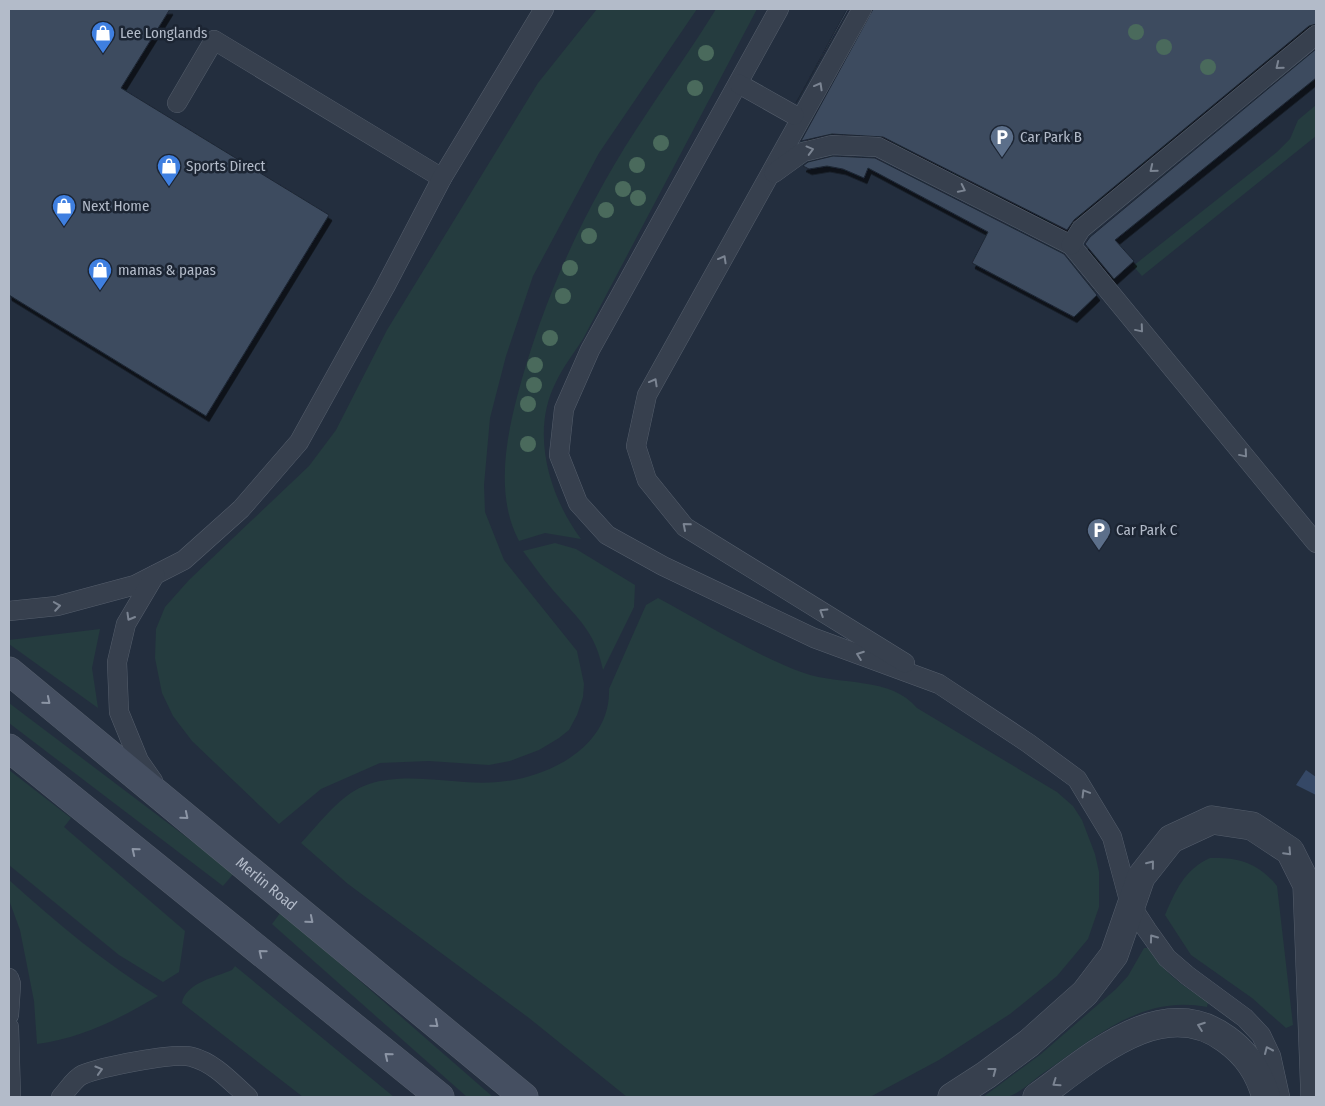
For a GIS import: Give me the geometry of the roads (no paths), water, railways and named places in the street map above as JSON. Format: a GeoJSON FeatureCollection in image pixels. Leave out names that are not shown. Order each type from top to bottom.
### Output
{"type":"FeatureCollection","features":[{"type":"Feature","properties":{"kind":"street","name":"Merlin Road"},"geometry":{"type":"LineString","coordinates":[[9,671],[524,1097]]}},
{"type":"Feature","properties":{"kind":"street"},"geometry":{"type":"LineString","coordinates":[[9,748],[440,1097]]}},
{"type":"Feature","properties":{"kind":"street"},"geometry":{"type":"LineString","coordinates":[[952,1097],[986,1075],[1029,1043],[1086,992],[1114,956],[1130,904],[1141,877],[1172,839],[1212,820],[1252,826],[1290,851],[1307,885],[1315,1097]]}},
{"type":"Feature","properties":{"kind":"street"},"geometry":{"type":"LineString","coordinates":[[1036,1097],[1124,1038],[1152,1025],[1174,1022],[1198,1024],[1220,1035],[1241,1049],[1254,1066],[1266,1097]]}},
{"type":"Feature","properties":{"kind":"lane"},"geometry":{"type":"LineString","coordinates":[[9,611],[74,603],[135,585],[184,560],[241,509],[299,442],[386,287],[442,178],[544,9]]}},
{"type":"Feature","properties":{"kind":"lane"},"geometry":{"type":"LineString","coordinates":[[779,9],[590,350],[564,409],[558,455],[578,503],[607,535],[663,566],[814,638],[939,684]]}},
{"type":"Feature","properties":{"kind":"lane"},"geometry":{"type":"LineString","coordinates":[[862,9],[647,395],[636,446],[647,480],[685,527],[939,684],[1028,743],[1077,779],[1112,838],[1130,904],[1167,958],[1245,1018],[1261,1035],[1270,1056],[1280,1097]]}},
{"type":"Feature","properties":{"kind":"lane"},"geometry":{"type":"LineString","coordinates":[[1071,246],[1081,229],[1316,35]]}},
{"type":"Feature","properties":{"kind":"lane"},"geometry":{"type":"LineString","coordinates":[[177,103],[214,40],[442,178]]}},
{"type":"Feature","properties":{"kind":"lane"},"geometry":{"type":"LineString","coordinates":[[739,84],[794,115]]}},
{"type":"Feature","properties":{"kind":"lane"},"geometry":{"type":"LineString","coordinates":[[769,176],[802,152],[832,145],[878,147],[1071,246],[1316,543]]}},
{"type":"Feature","properties":{"kind":"lane"},"geometry":{"type":"LineString","coordinates":[[155,575],[126,624],[117,662],[117,679],[119,712],[139,762],[164,798]]}},
{"type":"Feature","properties":{"kind":"lane"},"geometry":{"type":"LineString","coordinates":[[9,978],[11,984],[9,1015]]}},
{"type":"Feature","properties":{"kind":"lane"},"geometry":{"type":"LineString","coordinates":[[9,1027],[11,1097]]}},
{"type":"Feature","properties":{"kind":"lane"},"geometry":{"type":"LineString","coordinates":[[61,1097],[80,1076],[110,1067],[172,1056],[191,1056],[212,1066],[248,1097]]}},
{"type":"Feature","properties":{"kind":"water"},"geometry":{"type":"Polygon","coordinates":[[[1306,770],[1316,777],[1316,795],[1296,785],[1306,770]]]}},
{"type":"Feature","properties":{"kind":"place","name":"Lee Longlands"},"geometry":{"type":"Point","coordinates":[103,54]}},
{"type":"Feature","properties":{"kind":"place","name":"Car Park B"},"geometry":{"type":"Point","coordinates":[1002,158]}},
{"type":"Feature","properties":{"kind":"place","name":"Sports Direct"},"geometry":{"type":"Point","coordinates":[169,187]}},
{"type":"Feature","properties":{"kind":"place","name":"Next Home"},"geometry":{"type":"Point","coordinates":[64,227]}},
{"type":"Feature","properties":{"kind":"place","name":"mamas & papas"},"geometry":{"type":"Point","coordinates":[100,291]}},
{"type":"Feature","properties":{"kind":"place","name":"Car Park C"},"geometry":{"type":"Point","coordinates":[1099,551]}}]}
